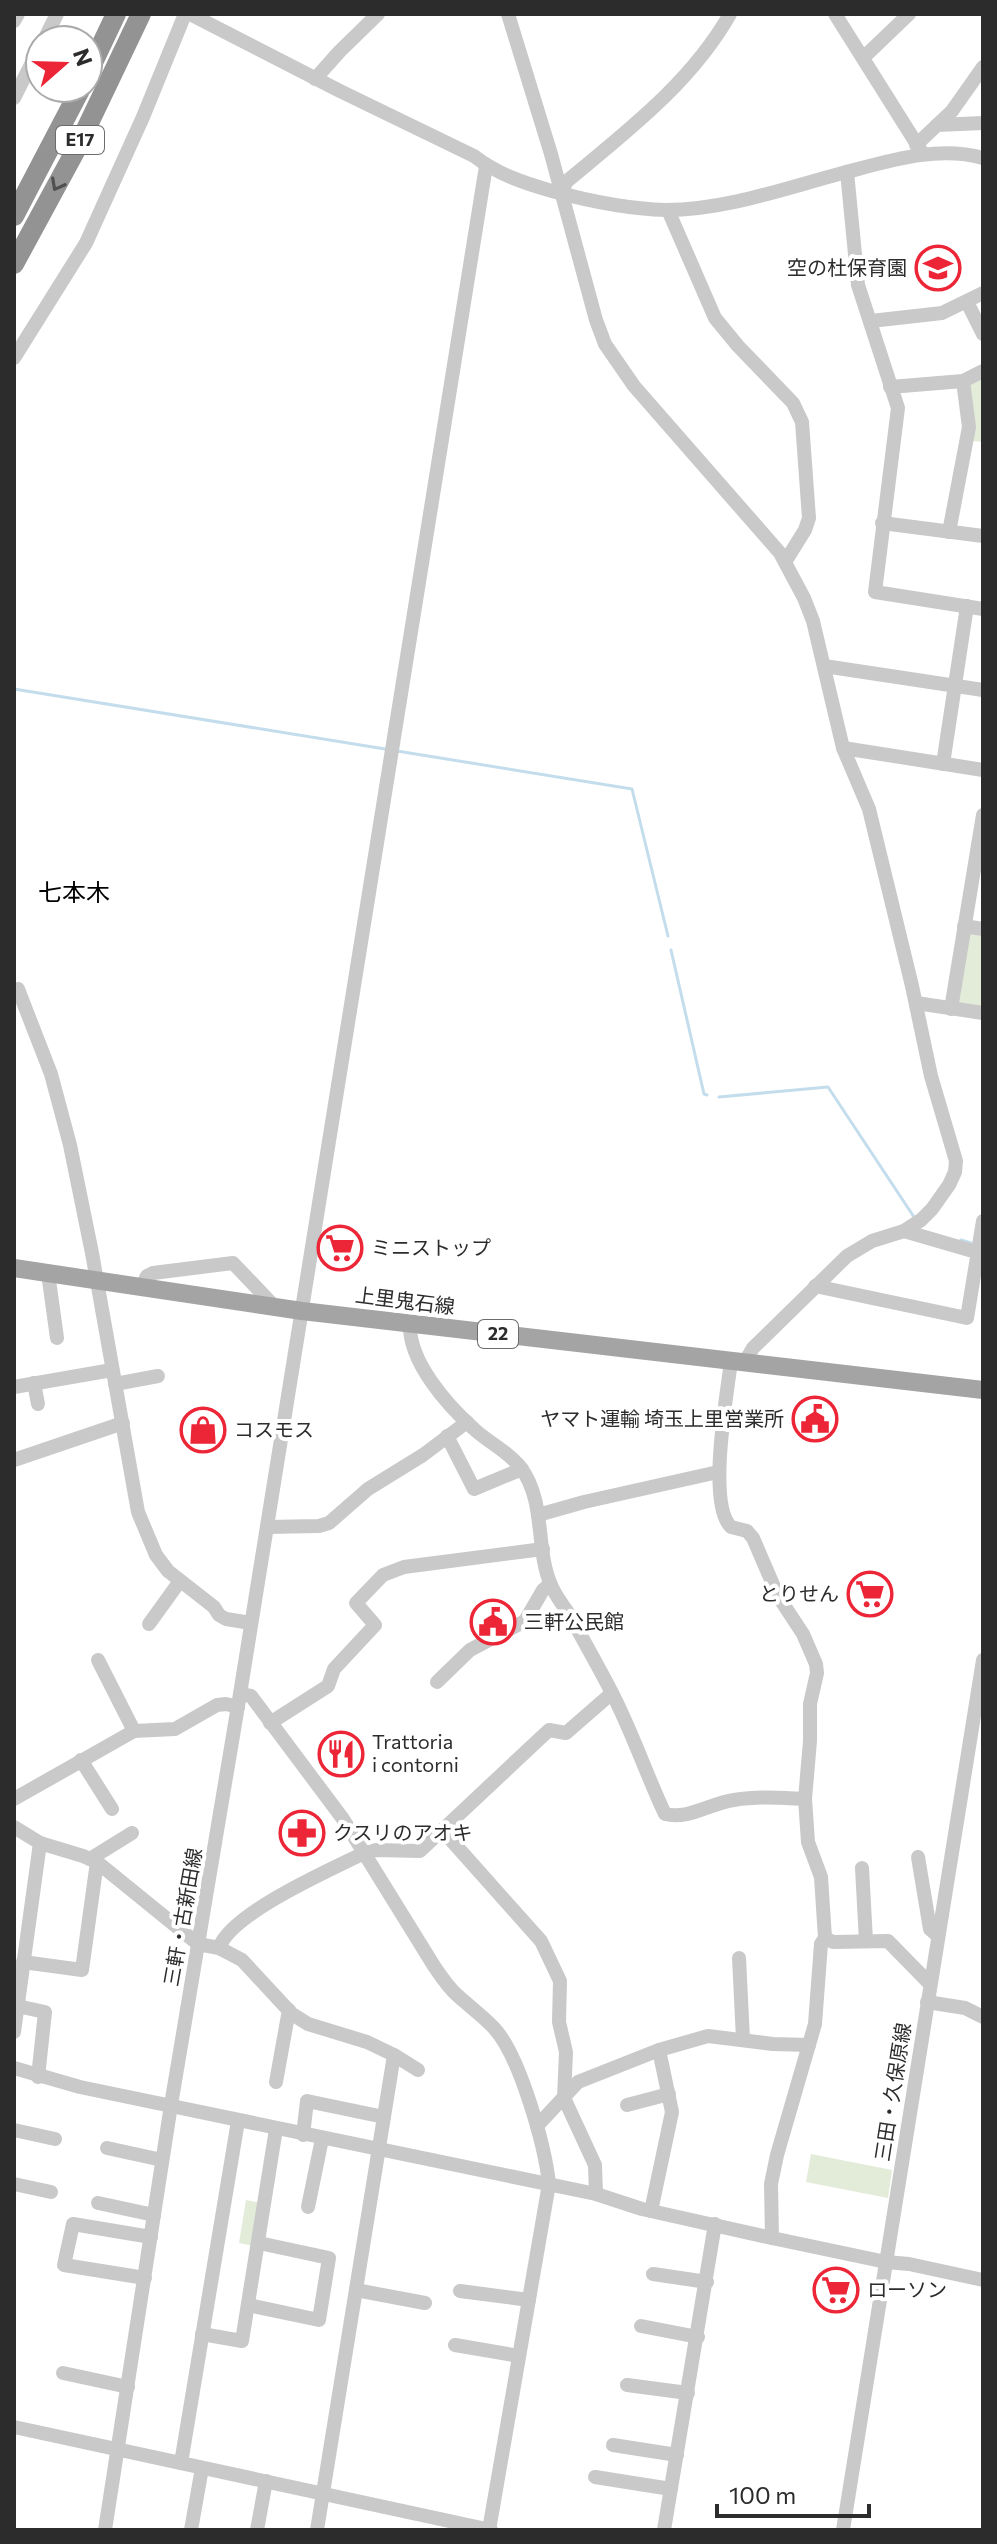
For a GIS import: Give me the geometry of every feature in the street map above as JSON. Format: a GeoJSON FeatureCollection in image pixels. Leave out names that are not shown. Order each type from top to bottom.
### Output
{"type":"FeatureCollection","features":[{"type":"Feature","properties":{"kind":"highway"},"geometry":{"type":"LineString","coordinates":[[104,39],[116,14]]}},
{"type":"Feature","properties":{"kind":"highway","name":"E17"},"geometry":{"type":"LineString","coordinates":[[14,264],[78,146],[141,14]]}},
{"type":"Feature","properties":{"kind":"highway","name":"E17"},"geometry":{"type":"LineString","coordinates":[[14,216],[73,104]]}},
{"type":"Feature","properties":{"kind":"main road","name":"上里鬼石線"},"geometry":{"type":"LineString","coordinates":[[14,1268],[302,1311],[983,1390]]}},
{"type":"Feature","properties":{"kind":"street"},"geometry":{"type":"LineString","coordinates":[[14,21],[18,14]]}},
{"type":"Feature","properties":{"kind":"street"},"geometry":{"type":"LineString","coordinates":[[14,358],[86,243],[187,14],[474,156],[486,166],[512,178],[562,194],[613,205],[668,210],[733,201],[920,150],[983,158]]}},
{"type":"Feature","properties":{"kind":"street"},"geometry":{"type":"LineString","coordinates":[[315,79],[378,14]]}},
{"type":"Feature","properties":{"kind":"street"},"geometry":{"type":"LineString","coordinates":[[508,14],[605,344],[650,406],[773,545],[785,562],[813,621],[843,748],[869,809],[931,1076],[956,1161],[949,1185],[921,1220],[904,1231],[860,1247],[847,1256],[738,1362],[718,1472],[726,1523],[750,1534],[778,1596],[803,1634],[817,1673],[810,1704],[805,1799],[808,1842],[821,1877],[825,1938],[821,1944],[815,2024],[777,2155],[771,2196],[772,2238]]}},
{"type":"Feature","properties":{"kind":"street"},"geometry":{"type":"LineString","coordinates":[[562,194],[566,182],[664,98],[720,32],[730,14]]}},
{"type":"Feature","properties":{"kind":"street"},"geometry":{"type":"LineString","coordinates":[[835,14],[920,150]]}},
{"type":"Feature","properties":{"kind":"street"},"geometry":{"type":"LineString","coordinates":[[863,58],[909,14]]}},
{"type":"Feature","properties":{"kind":"street"},"geometry":{"type":"LineString","coordinates":[[920,150],[983,67]]}},
{"type":"Feature","properties":{"kind":"street"},"geometry":{"type":"LineString","coordinates":[[14,98],[24,78]]}},
{"type":"Feature","properties":{"kind":"street"},"geometry":{"type":"LineString","coordinates":[[937,125],[983,123]]}},
{"type":"Feature","properties":{"kind":"street","name":"三軒・古新田線"},"geometry":{"type":"LineString","coordinates":[[105,2530],[162,2160],[486,166]]}},
{"type":"Feature","properties":{"kind":"street"},"geometry":{"type":"LineString","coordinates":[[847,172],[858,285],[898,408],[875,592],[983,609]]}},
{"type":"Feature","properties":{"kind":"street"},"geometry":{"type":"LineString","coordinates":[[668,210],[715,318],[793,403],[802,422],[809,518],[785,562]]}},
{"type":"Feature","properties":{"kind":"street"},"geometry":{"type":"LineString","coordinates":[[871,321],[942,313],[983,293]]}},
{"type":"Feature","properties":{"kind":"street"},"geometry":{"type":"LineString","coordinates":[[967,302],[983,334]]}},
{"type":"Feature","properties":{"kind":"street"},"geometry":{"type":"LineString","coordinates":[[890,387],[963,381],[983,371]]}},
{"type":"Feature","properties":{"kind":"street"},"geometry":{"type":"LineString","coordinates":[[949,532],[969,427],[963,381]]}},
{"type":"Feature","properties":{"kind":"street"},"geometry":{"type":"LineString","coordinates":[[882,523],[983,536]]}},
{"type":"Feature","properties":{"kind":"street"},"geometry":{"type":"LineString","coordinates":[[943,764],[967,606]]}},
{"type":"Feature","properties":{"kind":"street"},"geometry":{"type":"LineString","coordinates":[[824,666],[983,690]]}},
{"type":"Feature","properties":{"kind":"street"},"geometry":{"type":"LineString","coordinates":[[843,748],[983,770]]}},
{"type":"Feature","properties":{"kind":"street"},"geometry":{"type":"LineString","coordinates":[[951,1009],[983,815]]}},
{"type":"Feature","properties":{"kind":"street"},"geometry":{"type":"LineString","coordinates":[[964,926],[983,929]]}},
{"type":"Feature","properties":{"kind":"street"},"geometry":{"type":"LineString","coordinates":[[14,991],[18,989],[59,1101],[80,1188],[138,1512],[160,1562],[214,1607],[219,1615],[251,1623]]}},
{"type":"Feature","properties":{"kind":"street"},"geometry":{"type":"LineString","coordinates":[[916,1003],[983,1013]]}},
{"type":"Feature","properties":{"kind":"street"},"geometry":{"type":"LineString","coordinates":[[815,1286],[967,1318],[983,1221]]}},
{"type":"Feature","properties":{"kind":"street"},"geometry":{"type":"LineString","coordinates":[[904,1231],[980,1253]]}},
{"type":"Feature","properties":{"kind":"street"},"geometry":{"type":"LineString","coordinates":[[141,1288],[147,1276],[153,1273],[233,1263],[275,1307]]}},
{"type":"Feature","properties":{"kind":"street"},"geometry":{"type":"LineString","coordinates":[[48,1273],[57,1338]]}},
{"type":"Feature","properties":{"kind":"street"},"geometry":{"type":"LineString","coordinates":[[410,1323],[409,1338],[420,1365],[467,1422],[510,1455],[531,1486],[550,1584],[612,1693],[665,1814],[676,1817],[729,1800],[763,1796],[805,1799]]}},
{"type":"Feature","properties":{"kind":"street"},"geometry":{"type":"LineString","coordinates":[[14,1387],[34,1383],[158,1376]]}},
{"type":"Feature","properties":{"kind":"street"},"geometry":{"type":"LineString","coordinates":[[34,1383],[38,1404]]}},
{"type":"Feature","properties":{"kind":"street"},"geometry":{"type":"LineString","coordinates":[[267,1527],[329,1523],[368,1489],[423,1455],[467,1422]]}},
{"type":"Feature","properties":{"kind":"street"},"geometry":{"type":"LineString","coordinates":[[14,1460],[123,1423]]}},
{"type":"Feature","properties":{"kind":"street"},"geometry":{"type":"LineString","coordinates":[[447,1436],[474,1489],[522,1469]]}},
{"type":"Feature","properties":{"kind":"street"},"geometry":{"type":"LineString","coordinates":[[538,1515],[718,1472]]}},
{"type":"Feature","properties":{"kind":"street"},"geometry":{"type":"LineString","coordinates":[[270,1723],[328,1686],[334,1669],[375,1625],[356,1603],[383,1575],[404,1567],[543,1549]]}},
{"type":"Feature","properties":{"kind":"street"},"geometry":{"type":"LineString","coordinates":[[149,1624],[180,1581]]}},
{"type":"Feature","properties":{"kind":"street"},"geometry":{"type":"LineString","coordinates":[[437,1682],[470,1650],[525,1621],[543,1590],[550,1584]]}},
{"type":"Feature","properties":{"kind":"street"},"geometry":{"type":"LineString","coordinates":[[98,1660],[134,1731]]}},
{"type":"Feature","properties":{"kind":"street","name":"三田・久保原線"},"geometry":{"type":"LineString","coordinates":[[843,2530],[983,1660]]}},
{"type":"Feature","properties":{"kind":"street"},"geometry":{"type":"LineString","coordinates":[[219,1948],[226,1936],[262,1906],[364,1853],[376,1850],[420,1851],[549,1730],[566,1733],[612,1693]]}},
{"type":"Feature","properties":{"kind":"street"},"geometry":{"type":"LineString","coordinates":[[14,2427],[490,2530],[549,2184],[547,2162],[537,2126],[505,2042],[494,2028],[454,1993],[434,1966],[326,1795],[251,1696],[217,1705],[175,1729],[134,1731],[17,1791]]}},
{"type":"Feature","properties":{"kind":"street"},"geometry":{"type":"LineString","coordinates":[[81,1760],[112,1809]]}},
{"type":"Feature","properties":{"kind":"street"},"geometry":{"type":"LineString","coordinates":[[14,1827],[40,1843],[94,1861],[198,1944],[219,1948],[242,1960],[289,2010],[308,2024],[367,2042],[418,2070]]}},
{"type":"Feature","properties":{"kind":"street"},"geometry":{"type":"LineString","coordinates":[[443,1831],[541,1941],[560,1981],[559,2022],[566,2052],[564,2098],[595,2165],[596,2194]]}},
{"type":"Feature","properties":{"kind":"street"},"geometry":{"type":"LineString","coordinates":[[19,1971],[82,1970],[94,1861],[132,1833]]}},
{"type":"Feature","properties":{"kind":"street"},"geometry":{"type":"LineString","coordinates":[[14,2032],[19,1971],[40,1843]]}},
{"type":"Feature","properties":{"kind":"street"},"geometry":{"type":"LineString","coordinates":[[918,1857],[930,1929],[938,1936]]}},
{"type":"Feature","properties":{"kind":"street"},"geometry":{"type":"LineString","coordinates":[[862,1868],[866,1941]]}},
{"type":"Feature","properties":{"kind":"street"},"geometry":{"type":"LineString","coordinates":[[825,1938],[833,1942],[888,1941],[930,1984]]}},
{"type":"Feature","properties":{"kind":"street"},"geometry":{"type":"LineString","coordinates":[[739,1958],[743,2039]]}},
{"type":"Feature","properties":{"kind":"street"},"geometry":{"type":"LineString","coordinates":[[927,2002],[965,2008],[983,2017]]}},
{"type":"Feature","properties":{"kind":"street"},"geometry":{"type":"LineString","coordinates":[[17,2006],[45,2012],[38,2077]]}},
{"type":"Feature","properties":{"kind":"street"},"geometry":{"type":"LineString","coordinates":[[276,2082],[289,2010]]}},
{"type":"Feature","properties":{"kind":"street"},"geometry":{"type":"LineString","coordinates":[[537,2126],[578,2082],[659,2050],[708,2036],[809,2045]]}},
{"type":"Feature","properties":{"kind":"street"},"geometry":{"type":"LineString","coordinates":[[651,2211],[678,2110],[669,2094],[659,2050]]}},
{"type":"Feature","properties":{"kind":"street"},"geometry":{"type":"LineString","coordinates":[[317,2530],[394,2055]]}},
{"type":"Feature","properties":{"kind":"street"},"geometry":{"type":"LineString","coordinates":[[14,2068],[38,2077],[238,2121],[596,2194],[651,2211],[772,2238],[983,2280]]}},
{"type":"Feature","properties":{"kind":"street"},"geometry":{"type":"LineString","coordinates":[[627,2105],[669,2094]]}},
{"type":"Feature","properties":{"kind":"street"},"geometry":{"type":"LineString","coordinates":[[303,2135],[307,2101],[384,2117]]}},
{"type":"Feature","properties":{"kind":"street"},"geometry":{"type":"LineString","coordinates":[[181,2463],[238,2121]]}},
{"type":"Feature","properties":{"kind":"street"},"geometry":{"type":"LineString","coordinates":[[202,2334],[242,2341],[276,2129]]}},
{"type":"Feature","properties":{"kind":"street"},"geometry":{"type":"LineString","coordinates":[[14,2130],[55,2139]]}},
{"type":"Feature","properties":{"kind":"street"},"geometry":{"type":"LineString","coordinates":[[308,2207],[322,2139]]}},
{"type":"Feature","properties":{"kind":"street"},"geometry":{"type":"LineString","coordinates":[[107,2148],[162,2160]]}},
{"type":"Feature","properties":{"kind":"street"},"geometry":{"type":"LineString","coordinates":[[14,2184],[51,2192]]}},
{"type":"Feature","properties":{"kind":"street"},"geometry":{"type":"LineString","coordinates":[[98,2203],[154,2215]]}},
{"type":"Feature","properties":{"kind":"street"},"geometry":{"type":"LineString","coordinates":[[145,2278],[64,2265],[73,2224],[151,2237]]}},
{"type":"Feature","properties":{"kind":"street"},"geometry":{"type":"LineString","coordinates":[[664,2530],[715,2224]]}},
{"type":"Feature","properties":{"kind":"street"},"geometry":{"type":"LineString","coordinates":[[248,2305],[319,2320],[329,2258],[259,2243]]}},
{"type":"Feature","properties":{"kind":"street"},"geometry":{"type":"LineString","coordinates":[[653,2274],[707,2282]]}},
{"type":"Feature","properties":{"kind":"street"},"geometry":{"type":"LineString","coordinates":[[356,2290],[425,2303]]}},
{"type":"Feature","properties":{"kind":"street"},"geometry":{"type":"LineString","coordinates":[[460,2291],[529,2300]]}},
{"type":"Feature","properties":{"kind":"street"},"geometry":{"type":"LineString","coordinates":[[641,2326],[698,2337]]}},
{"type":"Feature","properties":{"kind":"street"},"geometry":{"type":"LineString","coordinates":[[455,2345],[519,2356]]}},
{"type":"Feature","properties":{"kind":"street"},"geometry":{"type":"LineString","coordinates":[[63,2373],[128,2387]]}},
{"type":"Feature","properties":{"kind":"street"},"geometry":{"type":"LineString","coordinates":[[627,2385],[688,2393]]}},
{"type":"Feature","properties":{"kind":"street"},"geometry":{"type":"LineString","coordinates":[[613,2445],[677,2455]]}},
{"type":"Feature","properties":{"kind":"street"},"geometry":{"type":"LineString","coordinates":[[191,2530],[202,2468]]}},
{"type":"Feature","properties":{"kind":"street"},"geometry":{"type":"LineString","coordinates":[[595,2477],[671,2489]]}},
{"type":"Feature","properties":{"kind":"street"},"geometry":{"type":"LineString","coordinates":[[257,2530],[266,2481]]}},
{"type":"Feature","properties":{"kind":"green space"},"geometry":{"type":"Polygon","coordinates":[[[983,373],[983,442],[971,441],[968,380],[983,373]]]}},
{"type":"Feature","properties":{"kind":"green space"},"geometry":{"type":"Polygon","coordinates":[[[983,933],[983,1009],[957,1002],[968,934],[983,933]]]}},
{"type":"Feature","properties":{"kind":"green space"},"geometry":{"type":"Polygon","coordinates":[[[811,2154],[892,2170],[888,2198],[806,2182],[811,2154]]]}},
{"type":"Feature","properties":{"kind":"green space"},"geometry":{"type":"Polygon","coordinates":[[[246,2200],[261,2203],[253,2246],[239,2243],[246,2200]]]}},
{"type":"Feature","properties":{"kind":"waterway"},"geometry":{"type":"LineString","coordinates":[[14,689],[385,749]]}},
{"type":"Feature","properties":{"kind":"waterway"},"geometry":{"type":"LineString","coordinates":[[397,751],[632,789],[668,936]]}},
{"type":"Feature","properties":{"kind":"waterway"},"geometry":{"type":"LineString","coordinates":[[671,950],[704,1094],[707,1095]]}},
{"type":"Feature","properties":{"kind":"waterway"},"geometry":{"type":"LineString","coordinates":[[719,1097],[828,1087],[914,1217]]}},
{"type":"Feature","properties":{"kind":"waterway"},"geometry":{"type":"LineString","coordinates":[[961,1240],[971,1243]]}},
{"type":"Feature","properties":{"kind":"place","name":"空の杜保育園"},"geometry":{"type":"Point","coordinates":[938,268]}},
{"type":"Feature","properties":{"kind":"place","name":"ミニストップ"},"geometry":{"type":"Point","coordinates":[340,1248]}},
{"type":"Feature","properties":{"kind":"place","name":"ヤマト運輸 埼玉上里営業所"},"geometry":{"type":"Point","coordinates":[815,1419]}},
{"type":"Feature","properties":{"kind":"place","name":"コスモス"},"geometry":{"type":"Point","coordinates":[203,1430]}},
{"type":"Feature","properties":{"kind":"place","name":"とりせん"},"geometry":{"type":"Point","coordinates":[870,1594]}},
{"type":"Feature","properties":{"kind":"place","name":"三軒公民館"},"geometry":{"type":"Point","coordinates":[493,1622]}},
{"type":"Feature","properties":{"kind":"place","name":"Trattoria i contorni"},"geometry":{"type":"Point","coordinates":[341,1754]}},
{"type":"Feature","properties":{"kind":"place","name":"クスリのアオキ"},"geometry":{"type":"Point","coordinates":[302,1833]}},
{"type":"Feature","properties":{"kind":"place","name":"ローソン"},"geometry":{"type":"Point","coordinates":[836,2290]}},
{"type":"Feature","properties":{"kind":"district","name":"七本木"},"geometry":{"type":"Point","coordinates":[74,893]}}]}
